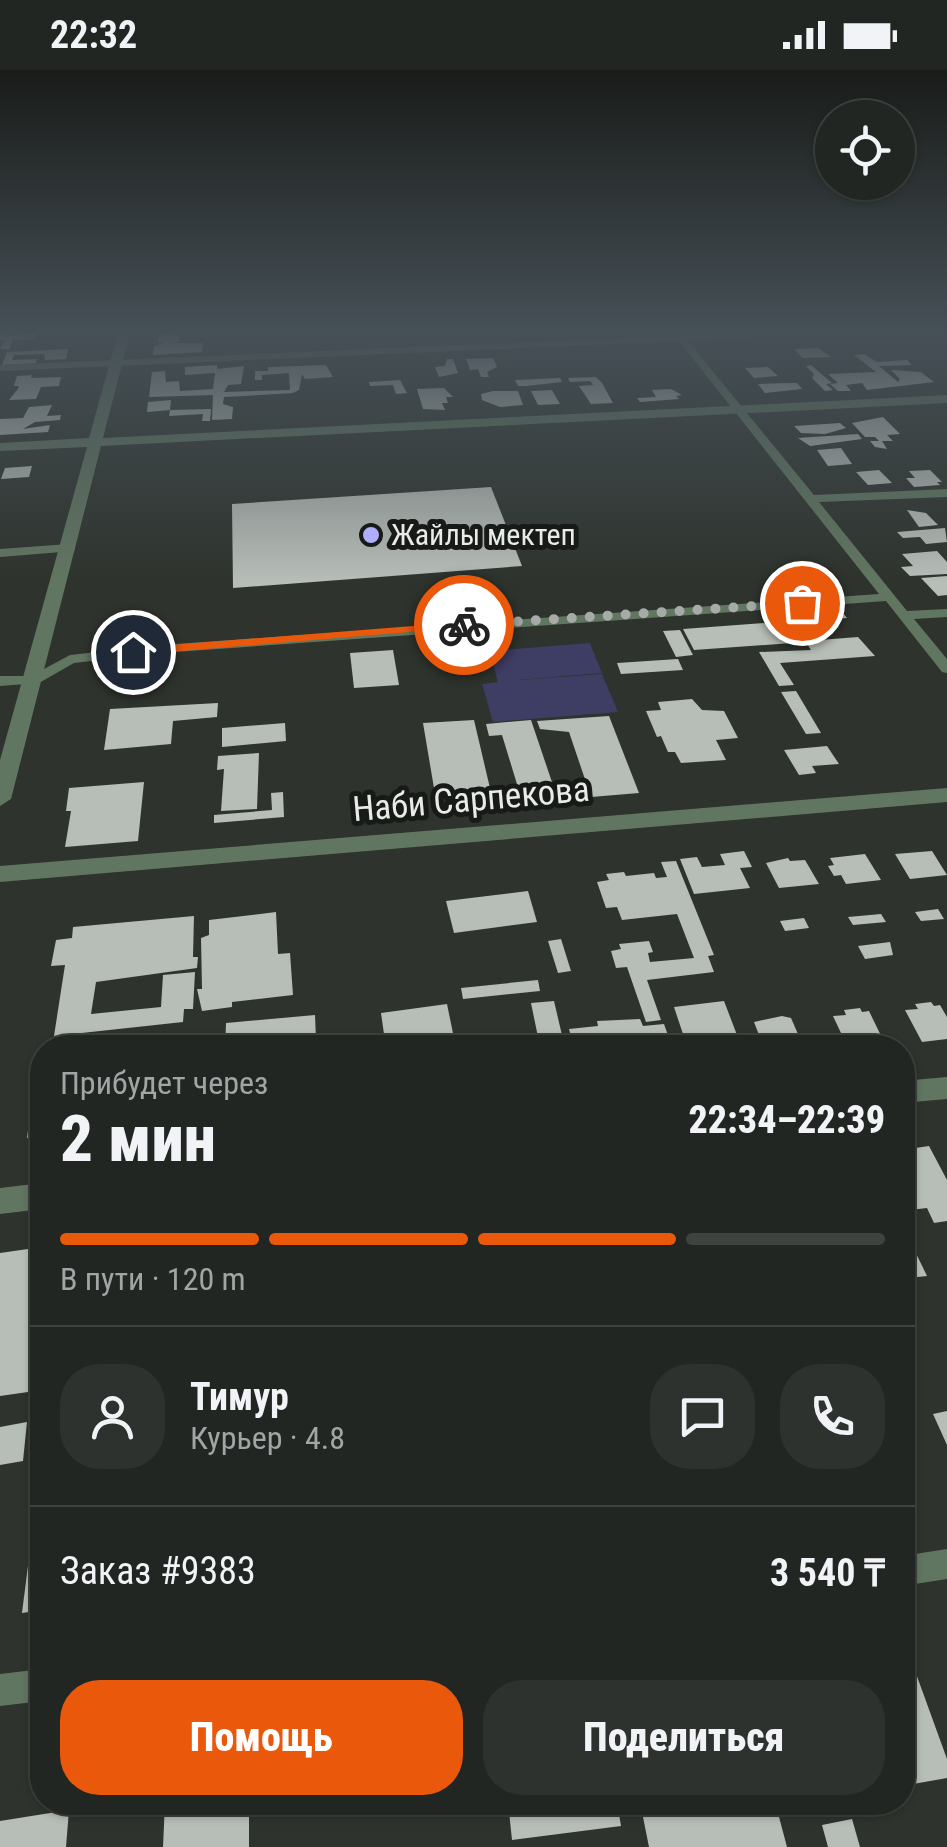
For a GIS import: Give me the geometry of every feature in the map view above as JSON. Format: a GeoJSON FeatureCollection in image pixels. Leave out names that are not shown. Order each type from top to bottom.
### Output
{"type":"FeatureCollection","features":[{"type":"Feature","properties":{"kind":"street"},"geometry":{"type":"LineString","coordinates":[[0,799],[103,416]]}},
{"type":"Feature","properties":{"kind":"street"},"geometry":{"type":"LineString","coordinates":[[0,447],[606,416]]}},
{"type":"Feature","properties":{"kind":"street"},"geometry":{"type":"LineString","coordinates":[[748,416],[947,669]]}},
{"type":"Feature","properties":{"kind":"street"},"geometry":{"type":"LineString","coordinates":[[814,499],[947,493]]}},
{"type":"Feature","properties":{"kind":"street"},"geometry":{"type":"LineString","coordinates":[[0,553],[69,548]]}},
{"type":"Feature","properties":{"kind":"street"},"geometry":{"type":"LineString","coordinates":[[0,681],[34,680],[70,660],[105,654],[487,622],[890,596]]}},
{"type":"Feature","properties":{"kind":"street"},"geometry":{"type":"LineString","coordinates":[[904,615],[947,613]]}},
{"type":"Feature","properties":{"kind":"street","name":"Наби Сарпекова"},"geometry":{"type":"LineString","coordinates":[[0,874],[947,796]]}},
{"type":"Feature","properties":{"kind":"street"},"geometry":{"type":"LineString","coordinates":[[915,1091],[947,1088]]}},
{"type":"Feature","properties":{"kind":"street"},"geometry":{"type":"LineString","coordinates":[[0,1201],[30,1197]]}},
{"type":"Feature","properties":{"kind":"street"},"geometry":{"type":"LineString","coordinates":[[915,1569],[947,1564]]}},
{"type":"Feature","properties":{"kind":"street"},"geometry":{"type":"LineString","coordinates":[[0,1690],[30,1686]]}},
{"type":"Feature","properties":{"kind":"shaded area"},"geometry":{"type":"Polygon","coordinates":[[[590,643],[602,673],[506,681],[602,674],[618,712],[493,722],[482,684],[498,682],[489,651],[590,643]]]}},
{"type":"Feature","properties":{"kind":"building"},"geometry":{"type":"Polygon","coordinates":[[[61,416],[60,420],[35,422],[23,429],[50,425],[48,432],[0,435],[0,419],[61,416]]]}},
{"type":"Feature","properties":{"kind":"building"},"geometry":{"type":"Polygon","coordinates":[[[212,416],[232,416],[232,419],[212,420],[212,416]]]}},
{"type":"Feature","properties":{"kind":"building"},"geometry":{"type":"Polygon","coordinates":[[[883,417],[900,434],[887,435],[893,441],[882,441],[887,449],[875,447],[870,441],[879,441],[865,437],[852,423],[883,417]]]}},
{"type":"Feature","properties":{"kind":"building"},"geometry":{"type":"Polygon","coordinates":[[[840,423],[846,428],[825,434],[801,433],[794,426],[840,423]]]}},
{"type":"Feature","properties":{"kind":"building"},"geometry":{"type":"Polygon","coordinates":[[[858,434],[862,439],[810,446],[798,438],[858,434]]]}},
{"type":"Feature","properties":{"kind":"building"},"geometry":{"type":"Polygon","coordinates":[[[841,448],[852,464],[828,466],[817,450],[841,448]]]}},
{"type":"Feature","properties":{"kind":"building"},"geometry":{"type":"Polygon","coordinates":[[[32,466],[29,477],[1,479],[5,468],[32,466]]]}},
{"type":"Feature","properties":{"kind":"building"},"geometry":{"type":"Polygon","coordinates":[[[879,470],[892,483],[868,485],[856,472],[879,470]]]}},
{"type":"Feature","properties":{"kind":"building"},"geometry":{"type":"Polygon","coordinates":[[[930,470],[942,482],[937,482],[940,485],[914,487],[906,478],[915,478],[909,471],[930,470]]]}},
{"type":"Feature","properties":{"kind":"building","name":"Жайлы мектеп"},"geometry":{"type":"Polygon","coordinates":[[[491,487],[522,566],[233,588],[232,504],[491,487]]]}},
{"type":"Feature","properties":{"kind":"building"},"geometry":{"type":"Polygon","coordinates":[[[907,510],[926,513],[938,525],[919,527],[907,510]]]}},
{"type":"Feature","properties":{"kind":"building"},"geometry":{"type":"Polygon","coordinates":[[[945,528],[947,542],[926,544],[920,537],[903,538],[897,532],[945,528]]]}},
{"type":"Feature","properties":{"kind":"building"},"geometry":{"type":"Polygon","coordinates":[[[937,551],[947,562],[947,574],[910,576],[901,567],[913,566],[902,554],[937,551]]]}},
{"type":"Feature","properties":{"kind":"building"},"geometry":{"type":"Polygon","coordinates":[[[947,576],[947,595],[938,596],[921,578],[947,576]]]}},
{"type":"Feature","properties":{"kind":"building"},"geometry":{"type":"Polygon","coordinates":[[[840,609],[847,618],[802,622],[814,639],[807,641],[858,637],[875,656],[780,663],[794,685],[779,686],[759,652],[811,650],[806,642],[694,650],[683,629],[791,621],[786,614],[840,609]]]}},
{"type":"Feature","properties":{"kind":"building"},"geometry":{"type":"Polygon","coordinates":[[[680,630],[693,655],[676,657],[663,631],[680,630]]]}},
{"type":"Feature","properties":{"kind":"building"},"geometry":{"type":"Polygon","coordinates":[[[393,650],[399,685],[354,688],[350,653],[393,650]]]}},
{"type":"Feature","properties":{"kind":"building"},"geometry":{"type":"Polygon","coordinates":[[[678,659],[683,670],[621,674],[617,663],[678,659]]]}},
{"type":"Feature","properties":{"kind":"building"},"geometry":{"type":"Polygon","coordinates":[[[796,691],[821,733],[806,734],[781,692],[796,691]]]}},
{"type":"Feature","properties":{"kind":"building"},"geometry":{"type":"Polygon","coordinates":[[[692,699],[702,710],[724,711],[738,738],[716,740],[726,760],[681,763],[675,752],[668,752],[661,736],[657,737],[646,711],[661,710],[658,702],[692,699]]]}},
{"type":"Feature","properties":{"kind":"building"},"geometry":{"type":"Polygon","coordinates":[[[218,703],[217,717],[173,721],[171,744],[104,750],[110,709],[218,703]]]}},
{"type":"Feature","properties":{"kind":"building"},"geometry":{"type":"Polygon","coordinates":[[[609,716],[639,793],[591,797],[569,732],[540,729],[537,721],[609,716]]]}},
{"type":"Feature","properties":{"kind":"building"},"geometry":{"type":"Polygon","coordinates":[[[474,720],[493,801],[465,803],[463,792],[435,794],[423,723],[474,720]]]}},
{"type":"Feature","properties":{"kind":"building"},"geometry":{"type":"Polygon","coordinates":[[[531,720],[555,791],[520,794],[502,735],[489,736],[486,724],[531,720]]]}},
{"type":"Feature","properties":{"kind":"building"},"geometry":{"type":"Polygon","coordinates":[[[285,723],[286,741],[222,747],[222,728],[285,723]]]}},
{"type":"Feature","properties":{"kind":"building"},"geometry":{"type":"Polygon","coordinates":[[[827,746],[839,764],[812,766],[816,773],[799,775],[784,750],[827,746]]]}},
{"type":"Feature","properties":{"kind":"building"},"geometry":{"type":"Polygon","coordinates":[[[259,753],[257,809],[221,811],[224,769],[217,770],[218,756],[259,753]]]}},
{"type":"Feature","properties":{"kind":"building"},"geometry":{"type":"Polygon","coordinates":[[[144,782],[138,841],[65,847],[71,811],[66,811],[69,788],[144,782]]]}},
{"type":"Feature","properties":{"kind":"building"},"geometry":{"type":"Polygon","coordinates":[[[283,792],[284,817],[214,823],[214,815],[272,810],[271,793],[283,792]]]}},
{"type":"Feature","properties":{"kind":"building"},"geometry":{"type":"Polygon","coordinates":[[[744,851],[752,867],[740,868],[750,888],[694,894],[680,859],[697,857],[702,867],[725,865],[720,854],[744,851]]]}},
{"type":"Feature","properties":{"kind":"building"},"geometry":{"type":"Polygon","coordinates":[[[932,851],[947,875],[910,879],[895,854],[932,851]]]}},
{"type":"Feature","properties":{"kind":"building"},"geometry":{"type":"Polygon","coordinates":[[[865,854],[881,880],[846,884],[828,866],[834,865],[830,858],[865,854]]]}},
{"type":"Feature","properties":{"kind":"building"},"geometry":{"type":"Polygon","coordinates":[[[788,858],[805,860],[819,884],[779,888],[766,863],[788,858]]]}},
{"type":"Feature","properties":{"kind":"building"},"geometry":{"type":"Polygon","coordinates":[[[676,861],[714,955],[708,956],[714,972],[647,980],[661,1020],[646,1022],[627,967],[616,968],[611,951],[621,949],[619,944],[649,941],[653,952],[648,953],[650,962],[694,958],[677,914],[622,920],[617,907],[606,908],[597,882],[609,880],[606,874],[624,872],[626,876],[654,873],[656,878],[667,877],[661,862],[676,861]]]}},
{"type":"Feature","properties":{"kind":"building"},"geometry":{"type":"Polygon","coordinates":[[[528,891],[537,922],[454,933],[446,901],[528,891]]]}},
{"type":"Feature","properties":{"kind":"building"},"geometry":{"type":"Polygon","coordinates":[[[938,909],[944,919],[921,921],[915,912],[938,909]]]}},
{"type":"Feature","properties":{"kind":"building"},"geometry":{"type":"Polygon","coordinates":[[[276,912],[278,954],[290,953],[293,995],[232,1002],[232,1007],[202,1011],[197,989],[202,989],[201,938],[209,935],[209,920],[276,912]]]}},
{"type":"Feature","properties":{"kind":"building"},"geometry":{"type":"Polygon","coordinates":[[[881,914],[886,922],[853,925],[848,917],[881,914]]]}},
{"type":"Feature","properties":{"kind":"building"},"geometry":{"type":"Polygon","coordinates":[[[194,916],[193,957],[198,957],[197,968],[96,982],[91,1014],[161,1007],[163,975],[195,972],[193,1009],[184,1009],[183,1022],[54,1035],[65,965],[51,966],[56,940],[72,938],[73,927],[194,916]]]}},
{"type":"Feature","properties":{"kind":"building"},"geometry":{"type":"Polygon","coordinates":[[[804,918],[809,928],[785,931],[780,921],[804,918]]]}},
{"type":"Feature","properties":{"kind":"building"},"geometry":{"type":"Polygon","coordinates":[[[561,939],[571,971],[558,973],[548,941],[561,939]]]}},
{"type":"Feature","properties":{"kind":"building"},"geometry":{"type":"Polygon","coordinates":[[[890,942],[893,955],[865,959],[858,946],[890,942]]]}},
{"type":"Feature","properties":{"kind":"building"},"geometry":{"type":"Polygon","coordinates":[[[538,980],[540,991],[463,999],[461,988],[538,980]]]}},
{"type":"Feature","properties":{"kind":"building"},"geometry":{"type":"Polygon","coordinates":[[[554,1001],[562,1035],[538,1035],[531,1003],[554,1001]]]}},
{"type":"Feature","properties":{"kind":"building"},"geometry":{"type":"Polygon","coordinates":[[[724,1001],[737,1035],[683,1035],[674,1007],[724,1001]]]}},
{"type":"Feature","properties":{"kind":"building"},"geometry":{"type":"Polygon","coordinates":[[[931,1002],[940,1005],[947,1017],[947,1039],[922,1042],[905,1010],[931,1002]]]}},
{"type":"Feature","properties":{"kind":"building"},"geometry":{"type":"Polygon","coordinates":[[[447,1004],[453,1035],[384,1035],[381,1013],[447,1004]]]}},
{"type":"Feature","properties":{"kind":"building"},"geometry":{"type":"Polygon","coordinates":[[[844,1010],[869,1011],[881,1035],[842,1035],[833,1016],[846,1015],[844,1010]]]}},
{"type":"Feature","properties":{"kind":"building"},"geometry":{"type":"Polygon","coordinates":[[[315,1015],[316,1035],[226,1035],[226,1023],[315,1015]]]}},
{"type":"Feature","properties":{"kind":"building"},"geometry":{"type":"Polygon","coordinates":[[[791,1018],[798,1035],[759,1035],[754,1022],[791,1018]]]}},
{"type":"Feature","properties":{"kind":"building"},"geometry":{"type":"Polygon","coordinates":[[[640,1019],[643,1026],[664,1024],[668,1035],[571,1035],[569,1029],[598,1026],[597,1021],[640,1019]]]}},
{"type":"Feature","properties":{"kind":"building"},"geometry":{"type":"Polygon","coordinates":[[[929,1146],[947,1180],[947,1221],[934,1223],[927,1208],[915,1209],[915,1148],[929,1146]]]}},
{"type":"Feature","properties":{"kind":"building"},"geometry":{"type":"Polygon","coordinates":[[[30,1249],[30,1392],[0,1396],[0,1253],[30,1249]]]}},
{"type":"Feature","properties":{"kind":"building"},"geometry":{"type":"Polygon","coordinates":[[[915,1251],[927,1276],[915,1277],[915,1251]]]}},
{"type":"Feature","properties":{"kind":"building"},"geometry":{"type":"Polygon","coordinates":[[[947,1411],[947,1445],[933,1414],[947,1411]]]}},
{"type":"Feature","properties":{"kind":"building"},"geometry":{"type":"Polygon","coordinates":[[[27,1422],[23,1461],[0,1465],[0,1427],[27,1422]]]}},
{"type":"Feature","properties":{"kind":"building"},"geometry":{"type":"Polygon","coordinates":[[[30,1550],[30,1612],[22,1613],[30,1550]]]}},
{"type":"Feature","properties":{"kind":"building"},"geometry":{"type":"Polygon","coordinates":[[[915,1671],[947,1759],[947,1778],[915,1784],[915,1671]]]}},
{"type":"Feature","properties":{"kind":"building"},"geometry":{"type":"Polygon","coordinates":[[[69,1815],[66,1847],[0,1847],[0,1821],[69,1815]]]}},
{"type":"Feature","properties":{"kind":"building"},"geometry":{"type":"Polygon","coordinates":[[[164,1815],[249,1815],[249,1847],[163,1847],[164,1815]]]}},
{"type":"Feature","properties":{"kind":"building"},"geometry":{"type":"Polygon","coordinates":[[[509,1815],[619,1815],[621,1826],[512,1840],[509,1815]]]}},
{"type":"Feature","properties":{"kind":"building"},"geometry":{"type":"Polygon","coordinates":[[[643,1815],[778,1815],[787,1847],[649,1847],[643,1815]]]}},
{"type":"Feature","properties":{"kind":"building"},"geometry":{"type":"Polygon","coordinates":[[[852,1819],[860,1847],[828,1847],[822,1825],[852,1819]]]}},
{"type":"Feature","properties":{"kind":"way so far"},"geometry":{"type":"LineString","coordinates":[[464,625],[802,603]]}},
{"type":"Feature","properties":{"kind":"place","name":"Жайлы мектеп"},"geometry":{"type":"Point","coordinates":[371,535]}},
{"type":"Feature","properties":{"kind":"route"},"geometry":{"type":"LineString","coordinates":[[133,652],[464,625]]}}]}
